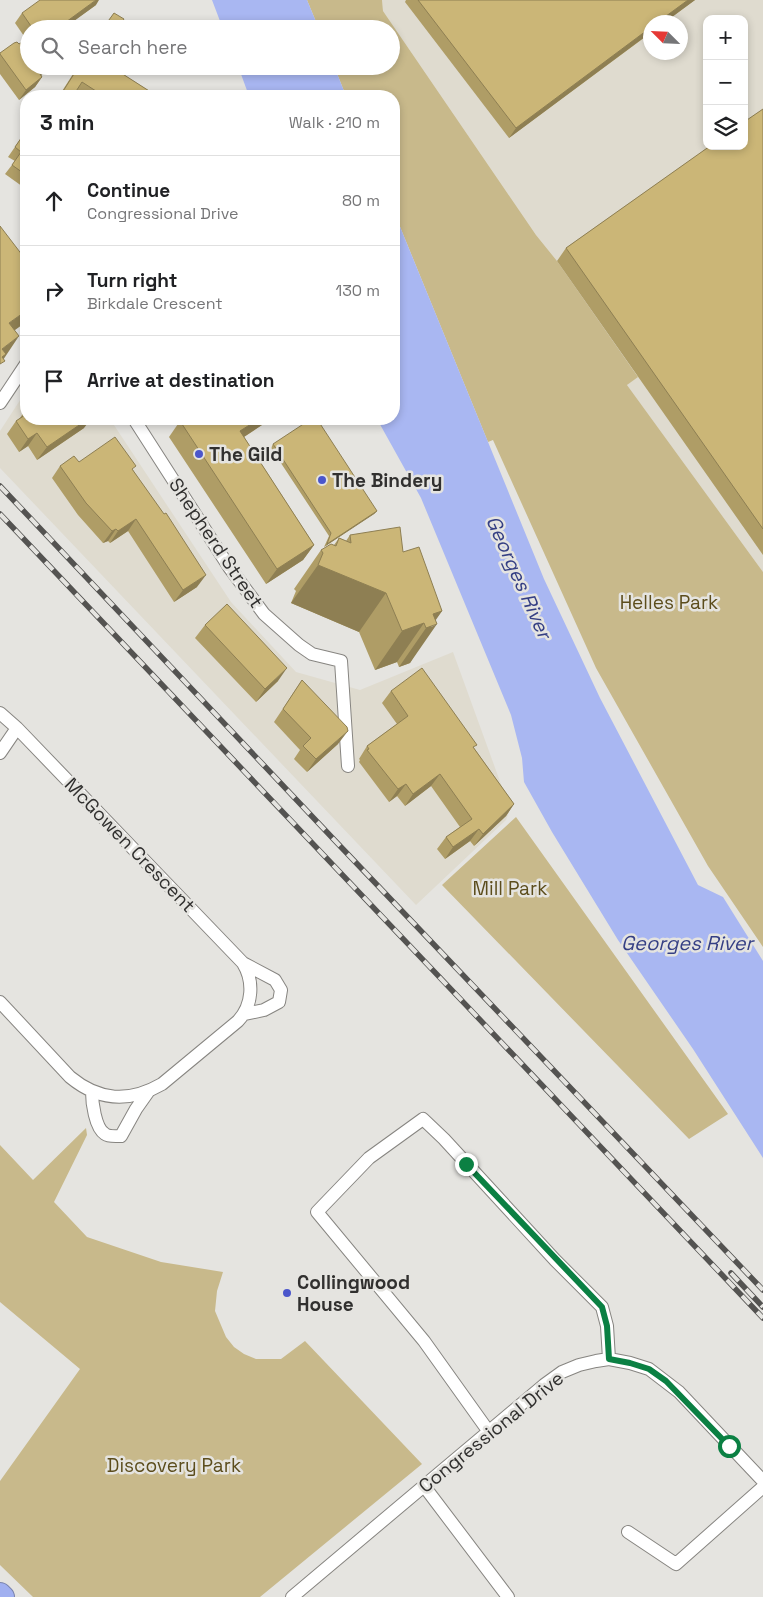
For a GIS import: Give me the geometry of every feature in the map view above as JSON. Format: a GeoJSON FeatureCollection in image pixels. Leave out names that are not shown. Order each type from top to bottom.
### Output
{"type":"FeatureCollection","features":[{"type":"Feature","properties":{"kind":"highway"},"geometry":{"type":"LineString","coordinates":[[0,1594],[3,1597]]}},
{"type":"Feature","properties":{"kind":"street"},"geometry":{"type":"LineString","coordinates":[[0,403],[20,373]]}},
{"type":"Feature","properties":{"kind":"street","name":"Shepherd Street"},"geometry":{"type":"LineString","coordinates":[[138,425],[229,567],[264,614],[312,654],[341,661],[348,766]]}},
{"type":"Feature","properties":{"kind":"street","name":"McGowen Crescent"},"geometry":{"type":"LineString","coordinates":[[0,714],[17,728],[243,963],[248,971],[250,984],[250,996],[245,1014],[238,1021],[162,1084],[148,1092],[134,1096],[120,1097],[92,1092],[81,1086],[70,1077],[0,1002]]}},
{"type":"Feature","properties":{"kind":"street"},"geometry":{"type":"LineString","coordinates":[[0,753],[17,728]]}},
{"type":"Feature","properties":{"kind":"street","name":"McGowen Crescent"},"geometry":{"type":"LineString","coordinates":[[243,963],[275,980],[281,990],[278,1002],[264,1010],[245,1014]]}},
{"type":"Feature","properties":{"kind":"street","name":"McGowen Crescent"},"geometry":{"type":"LineString","coordinates":[[92,1092],[93,1108],[104,1134],[121,1136],[148,1092]]}},
{"type":"Feature","properties":{"kind":"street"},"geometry":{"type":"LineString","coordinates":[[490,1432],[424,1341],[317,1212],[369,1158],[423,1119],[602,1307],[607,1326],[609,1359]]}},
{"type":"Feature","properties":{"kind":"street","name":"Congressional Drive"},"geometry":{"type":"LineString","coordinates":[[296,1596],[526,1400],[562,1372],[579,1365],[609,1359],[649,1369],[666,1381],[763,1481]]}},
{"type":"Feature","properties":{"kind":"street"},"geometry":{"type":"LineString","coordinates":[[424,1486],[508,1597]]}},
{"type":"Feature","properties":{"kind":"street"},"geometry":{"type":"LineString","coordinates":[[628,1532],[676,1564],[763,1487]]}},
{"type":"Feature","properties":{"kind":"shaded area"},"geometry":{"type":"Polygon","coordinates":[[[382,0],[763,0],[763,572],[627,385],[638,376],[557,261],[536,235],[400,36],[400,20],[389,20],[383,11],[382,0]]]}},
{"type":"Feature","properties":{"kind":"shaded area"},"geometry":{"type":"Polygon","coordinates":[[[20,400],[20,425],[114,425],[231,602],[296,672],[360,690],[453,652],[510,809],[506,820],[416,905],[0,468],[0,431],[20,400]]]}},
{"type":"Feature","properties":{"kind":"green space","name":"Helles Park"},"geometry":{"type":"Polygon","coordinates":[[[307,0],[382,0],[383,11],[389,20],[315,20],[307,0]]]}},
{"type":"Feature","properties":{"kind":"green space","name":"Helles Park"},"geometry":{"type":"Polygon","coordinates":[[[400,36],[536,235],[557,261],[638,377],[627,385],[763,572],[763,947],[708,866],[596,668],[493,440],[488,442],[400,227],[400,90],[344,90],[338,75],[400,75],[400,36]]]}},
{"type":"Feature","properties":{"kind":"green space","name":"Mill Park"},"geometry":{"type":"Polygon","coordinates":[[[516,817],[728,1114],[689,1139],[442,885],[516,817]]]}},
{"type":"Feature","properties":{"kind":"green space","name":"Discovery Park"},"geometry":{"type":"Polygon","coordinates":[[[86,1128],[87,1135],[54,1202],[87,1237],[161,1262],[223,1272],[217,1291],[215,1311],[226,1337],[234,1347],[256,1359],[281,1359],[305,1341],[422,1464],[260,1597],[33,1597],[0,1565],[0,1481],[80,1369],[0,1302],[0,1145],[33,1180],[86,1128]]]}},
{"type":"Feature","properties":{"kind":"water"},"geometry":{"type":"Polygon","coordinates":[[[212,0],[307,0],[315,20],[220,20],[212,0]]]}},
{"type":"Feature","properties":{"kind":"water"},"geometry":{"type":"Polygon","coordinates":[[[241,75],[338,75],[344,90],[247,90],[241,75]]]}},
{"type":"Feature","properties":{"kind":"water","name":"Georges River"},"geometry":{"type":"Polygon","coordinates":[[[400,227],[544,579],[600,698],[698,885],[723,897],[763,961],[763,1158],[693,1049],[618,940],[552,832],[524,782],[522,758],[511,715],[421,498],[380,425],[400,425],[400,227]]]}},
{"type":"Feature","properties":{"kind":"building"},"geometry":{"type":"Polygon","coordinates":[[[40,0],[96,0],[69,20],[27,20],[22,13],[40,0]]]}},
{"type":"Feature","properties":{"kind":"building"},"geometry":{"type":"Polygon","coordinates":[[[418,0],[688,0],[668,15],[643,15],[643,33],[516,128],[418,0]]]}},
{"type":"Feature","properties":{"kind":"building"},"geometry":{"type":"Polygon","coordinates":[[[114,13],[124,19],[123,20],[109,20],[114,13]]]}},
{"type":"Feature","properties":{"kind":"building"},"geometry":{"type":"Polygon","coordinates":[[[17,42],[19,44],[20,75],[41,75],[42,77],[26,90],[0,54],[14,43],[17,42]]]}},
{"type":"Feature","properties":{"kind":"building"},"geometry":{"type":"Polygon","coordinates":[[[73,75],[124,75],[148,90],[94,90],[82,82],[77,90],[64,90],[73,75]]]}},
{"type":"Feature","properties":{"kind":"building"},"geometry":{"type":"Polygon","coordinates":[[[763,109],[763,529],[566,248],[704,150],[748,150],[748,119],[763,109]]]}},
{"type":"Feature","properties":{"kind":"building"},"geometry":{"type":"Polygon","coordinates":[[[20,140],[20,151],[15,147],[20,140]]]}},
{"type":"Feature","properties":{"kind":"building"},"geometry":{"type":"Polygon","coordinates":[[[20,153],[20,171],[12,165],[20,153]]]}},
{"type":"Feature","properties":{"kind":"building"},"geometry":{"type":"Polygon","coordinates":[[[0,226],[20,252],[20,315],[9,323],[19,336],[2,349],[6,354],[2,357],[5,361],[0,364],[0,226]]]}},
{"type":"Feature","properties":{"kind":"building"},"geometry":{"type":"Polygon","coordinates":[[[20,418],[20,425],[79,425],[47,447],[37,433],[28,439],[16,421],[20,418]]]}},
{"type":"Feature","properties":{"kind":"building"},"geometry":{"type":"Polygon","coordinates":[[[183,425],[250,425],[240,431],[314,545],[277,569],[183,425]]]}},
{"type":"Feature","properties":{"kind":"building","name":"The Bindery"},"geometry":{"type":"Polygon","coordinates":[[[302,425],[321,425],[377,511],[327,544],[331,533],[273,444],[302,425]]]}},
{"type":"Feature","properties":{"kind":"building"},"geometry":{"type":"Polygon","coordinates":[[[115,437],[136,466],[132,469],[164,514],[166,513],[206,575],[183,590],[136,519],[118,531],[116,529],[112,531],[86,503],[60,466],[74,456],[79,462],[115,437]]]}},
{"type":"Feature","properties":{"kind":"building"},"geometry":{"type":"Polygon","coordinates":[[[400,527],[403,552],[419,547],[442,611],[433,614],[437,624],[426,628],[424,623],[402,631],[386,593],[318,565],[323,553],[321,550],[331,544],[336,546],[339,538],[351,543],[350,535],[400,527]]]}},
{"type":"Feature","properties":{"kind":"building"},"geometry":{"type":"Polygon","coordinates":[[[227,604],[287,668],[265,689],[205,625],[227,604]]]}},
{"type":"Feature","properties":{"kind":"building"},"geometry":{"type":"Polygon","coordinates":[[[422,668],[477,745],[473,747],[514,804],[483,834],[479,829],[453,847],[446,837],[472,819],[440,774],[413,794],[406,784],[398,789],[367,750],[369,749],[367,746],[408,716],[391,691],[422,668]]]}},
{"type":"Feature","properties":{"kind":"building"},"geometry":{"type":"Polygon","coordinates":[[[302,680],[347,727],[348,731],[316,759],[303,746],[311,738],[283,709],[302,680]]]}},
{"type":"Feature","properties":{"kind":"railway"},"geometry":{"type":"LineString","coordinates":[[0,486],[763,1290]]}},
{"type":"Feature","properties":{"kind":"railway"},"geometry":{"type":"LineString","coordinates":[[0,514],[763,1318]]}},
{"type":"Feature","properties":{"kind":"railway"},"geometry":{"type":"LineString","coordinates":[[731,1273],[763,1307]]}},
{"type":"Feature","properties":{"kind":"place","name":"The Gild"},"geometry":{"type":"Point","coordinates":[199,454]}},
{"type":"Feature","properties":{"kind":"place","name":"The Bindery"},"geometry":{"type":"Point","coordinates":[322,480]}},
{"type":"Feature","properties":{"kind":"place","name":"Collingwood House"},"geometry":{"type":"Point","coordinates":[287,1293]}},
{"type":"Feature","properties":{"kind":"route"},"geometry":{"type":"LineString","coordinates":[[466,1164],[602,1307],[607,1326],[609,1359],[649,1369],[666,1381],[679,1392],[729,1446]]}}]}
